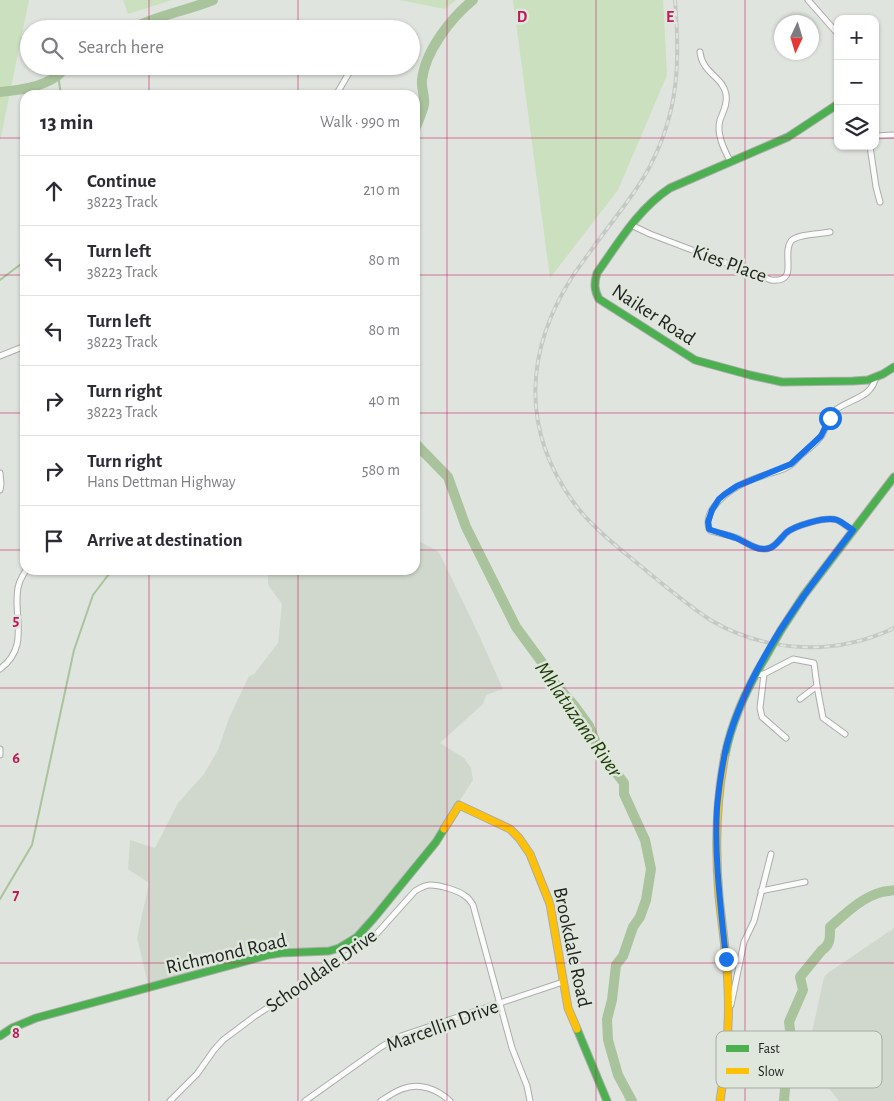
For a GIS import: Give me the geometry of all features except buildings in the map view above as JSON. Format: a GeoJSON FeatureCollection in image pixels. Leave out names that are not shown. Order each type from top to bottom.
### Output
{"type":"FeatureCollection","features":[{"type":"Feature","properties":{"kind":"street"},"geometry":{"type":"LineString","coordinates":[[808,0],[834,29]]}},
{"type":"Feature","properties":{"kind":"street"},"geometry":{"type":"LineString","coordinates":[[700,52],[704,66],[726,92],[726,104],[719,127],[722,144],[730,161]]}},
{"type":"Feature","properties":{"kind":"street"},"geometry":{"type":"LineString","coordinates":[[339,90],[348,75]]}},
{"type":"Feature","properties":{"kind":"street","name":"Naiker Road"},"geometry":{"type":"LineString","coordinates":[[836,105],[788,137],[664,191],[652,200],[631,225],[597,273],[594,289],[599,298],[688,356],[704,364],[782,382],[868,380],[894,367]]}},
{"type":"Feature","properties":{"kind":"street"},"geometry":{"type":"LineString","coordinates":[[879,136],[894,135]]}},
{"type":"Feature","properties":{"kind":"street"},"geometry":{"type":"LineString","coordinates":[[871,150],[880,202]]}},
{"type":"Feature","properties":{"kind":"street","name":"Kies Place"},"geometry":{"type":"LineString","coordinates":[[631,225],[771,280],[782,280],[786,277],[792,240],[830,232]]}},
{"type":"Feature","properties":{"kind":"street"},"geometry":{"type":"LineString","coordinates":[[0,356],[20,348]]}},
{"type":"Feature","properties":{"kind":"street"},"geometry":{"type":"LineString","coordinates":[[853,530],[838,520],[829,518],[794,528],[788,531],[773,546],[764,550],[711,530],[708,526],[712,510],[719,499],[737,486],[791,464],[821,436],[834,413],[870,390],[876,376]]}},
{"type":"Feature","properties":{"kind":"street"},"geometry":{"type":"LineString","coordinates":[[0,474],[0,490]]}},
{"type":"Feature","properties":{"kind":"street"},"geometry":{"type":"LineString","coordinates":[[728,1031],[728,987],[718,874],[717,809],[727,746],[744,697],[754,675],[781,630],[804,595],[894,477]]}},
{"type":"Feature","properties":{"kind":"street"},"geometry":{"type":"LineString","coordinates":[[0,669],[12,658],[17,647],[18,588],[23,575]]}},
{"type":"Feature","properties":{"kind":"street"},"geometry":{"type":"LineString","coordinates":[[754,675],[764,674],[793,659],[814,663],[823,718],[845,734]]}},
{"type":"Feature","properties":{"kind":"street"},"geometry":{"type":"LineString","coordinates":[[764,674],[760,708],[762,717],[786,738]]}},
{"type":"Feature","properties":{"kind":"street"},"geometry":{"type":"LineString","coordinates":[[800,698],[817,686]]}},
{"type":"Feature","properties":{"kind":"street"},"geometry":{"type":"LineString","coordinates":[[0,749],[0,755]]}},
{"type":"Feature","properties":{"kind":"street","name":"Brookdale Road"},"geometry":{"type":"LineString","coordinates":[[458,805],[502,824],[510,829],[525,845],[537,869],[550,904],[568,1008],[607,1101]]}},
{"type":"Feature","properties":{"kind":"street","name":"Richmond Road"},"geometry":{"type":"LineString","coordinates":[[0,1036],[12,1028],[36,1018],[246,961],[281,953],[318,952],[339,948],[357,937],[374,918],[436,842],[458,805]]}},
{"type":"Feature","properties":{"kind":"street"},"geometry":{"type":"LineString","coordinates":[[729,1015],[744,942],[754,921],[771,854]]}},
{"type":"Feature","properties":{"kind":"street"},"geometry":{"type":"LineString","coordinates":[[762,891],[804,882]]}},
{"type":"Feature","properties":{"kind":"street","name":"Schooldale Drive"},"geometry":{"type":"LineString","coordinates":[[170,1101],[197,1074],[214,1050],[224,1040],[249,1021],[370,940],[415,891],[425,886],[430,885],[454,890],[466,896],[470,901],[475,912],[500,1003]]}},
{"type":"Feature","properties":{"kind":"street","name":"Marcellin Drive"},"geometry":{"type":"LineString","coordinates":[[304,1101],[381,1046],[394,1039],[563,982]]}},
{"type":"Feature","properties":{"kind":"street"},"geometry":{"type":"LineString","coordinates":[[500,1003],[512,1048],[529,1092],[530,1101]]}},
{"type":"Feature","properties":{"kind":"street"},"geometry":{"type":"LineString","coordinates":[[381,1101],[400,1090],[414,1086],[432,1089],[450,1101]]}},
{"type":"Feature","properties":{"kind":"street"},"geometry":{"type":"LineString","coordinates":[[720,1101],[722,1088]]}},
{"type":"Feature","properties":{"kind":"shaded area"},"geometry":{"type":"Polygon","coordinates":[[[420,542],[439,552],[503,689],[486,695],[483,704],[440,743],[464,758],[471,768],[473,780],[426,853],[349,942],[330,950],[266,954],[148,984],[137,938],[149,883],[128,869],[130,840],[155,848],[178,803],[204,774],[218,750],[229,718],[249,676],[254,674],[278,643],[282,604],[268,585],[268,575],[420,575],[420,542]]]}},
{"type":"Feature","properties":{"kind":"shaded area"},"geometry":{"type":"Polygon","coordinates":[[[894,928],[894,1101],[839,1101],[829,1088],[882,1088],[882,1031],[812,1031],[824,977],[894,928]]]}},
{"type":"Feature","properties":{"kind":"green space"},"geometry":{"type":"Polygon","coordinates":[[[0,0],[29,0],[25,20],[20,20],[20,44],[0,141],[0,0]]]}},
{"type":"Feature","properties":{"kind":"green space"},"geometry":{"type":"Polygon","coordinates":[[[123,0],[172,0],[128,14],[123,0]]]}},
{"type":"Feature","properties":{"kind":"green space"},"geometry":{"type":"Polygon","coordinates":[[[399,0],[456,0],[445,9],[399,0]]]}},
{"type":"Feature","properties":{"kind":"green space"},"geometry":{"type":"Polygon","coordinates":[[[513,0],[663,0],[667,75],[618,190],[550,278],[513,0]]]}},
{"type":"Feature","properties":{"kind":"waterway","name":"Mhlatuzana River"},"geometry":{"type":"LineString","coordinates":[[151,20],[213,0]]}},
{"type":"Feature","properties":{"kind":"waterway","name":"Mhlatuzana River"},"geometry":{"type":"LineString","coordinates":[[420,118],[424,104],[422,80],[428,58],[440,36],[456,16],[473,0]]}},
{"type":"Feature","properties":{"kind":"waterway"},"geometry":{"type":"LineString","coordinates":[[58,75],[60,90]]}},
{"type":"Feature","properties":{"kind":"waterway","name":"Mhlatuzana River"},"geometry":{"type":"LineString","coordinates":[[0,92],[37,86],[58,75]]}},
{"type":"Feature","properties":{"kind":"waterway"},"geometry":{"type":"LineString","coordinates":[[0,280],[20,265]]}},
{"type":"Feature","properties":{"kind":"waterway","name":"Mhlatuzana River"},"geometry":{"type":"LineString","coordinates":[[420,448],[448,477],[466,527],[516,627],[541,661],[551,679],[589,726],[599,750],[624,783],[624,794],[645,840],[651,869],[646,900],[640,917],[633,927],[623,956],[616,965],[612,1000],[607,1019],[608,1040],[618,1075],[632,1101]]}},
{"type":"Feature","properties":{"kind":"waterway"},"geometry":{"type":"LineString","coordinates":[[0,899],[32,845],[74,650],[93,595],[108,575]]}},
{"type":"Feature","properties":{"kind":"waterway","name":"Mhlatuzana River"},"geometry":{"type":"LineString","coordinates":[[790,1031],[789,1022],[803,990],[800,977],[827,946],[830,927],[854,906],[875,894],[894,890]]}},
{"type":"Feature","properties":{"kind":"waterway","name":"Mhlatuzana River"},"geometry":{"type":"LineString","coordinates":[[784,1101],[785,1088]]}},
{"type":"Feature","properties":{"kind":"railway"},"geometry":{"type":"LineString","coordinates":[[675,0],[677,22],[675,84],[672,104],[660,144],[638,187],[574,274],[558,302],[546,331],[538,360],[535,389],[537,418],[544,447],[556,475],[574,503],[590,522],[649,573],[712,621],[756,640],[802,647],[826,647],[849,643],[872,637],[894,628]]}},
{"type":"Feature","properties":{"kind":"traffic: fast"},"geometry":{"type":"LineString","coordinates":[[836,105],[788,137],[670,188],[659,196],[630,227],[597,273],[595,289],[599,299],[695,360],[750,375],[782,382],[853,381],[868,380],[894,367]]}},
{"type":"Feature","properties":{"kind":"traffic: fast"},"geometry":{"type":"LineString","coordinates":[[781,630],[804,595],[894,477]]}},
{"type":"Feature","properties":{"kind":"traffic: fast"},"geometry":{"type":"LineString","coordinates":[[765,658],[781,630]]}},
{"type":"Feature","properties":{"kind":"traffic: fast"},"geometry":{"type":"LineString","coordinates":[[725,755],[741,705],[765,658]]}},
{"type":"Feature","properties":{"kind":"traffic: fast"},"geometry":{"type":"LineString","coordinates":[[0,1036],[12,1028],[36,1018],[268,955],[329,951],[339,948],[357,937],[374,918],[436,842],[444,829]]}},
{"type":"Feature","properties":{"kind":"traffic: fast"},"geometry":{"type":"LineString","coordinates":[[577,1029],[607,1101]]}},
{"type":"Feature","properties":{"kind":"traffic: slow"},"geometry":{"type":"LineString","coordinates":[[725,755],[718,807],[717,861],[726,952],[728,1031]]}},
{"type":"Feature","properties":{"kind":"traffic: slow"},"geometry":{"type":"LineString","coordinates":[[444,829],[459,805],[510,829],[530,854],[550,904],[568,1008],[577,1029]]}},
{"type":"Feature","properties":{"kind":"traffic: slow"},"geometry":{"type":"LineString","coordinates":[[720,1101],[722,1088]]}},
{"type":"Feature","properties":{"kind":"route"},"geometry":{"type":"LineString","coordinates":[[726,959],[719,896],[717,809],[727,746],[744,697],[754,675],[791,613],[853,530],[838,520],[829,518],[794,528],[788,531],[773,546],[764,550],[709,529],[708,522],[712,510],[719,499],[737,486],[791,464],[821,436],[830,418]]}}]}
